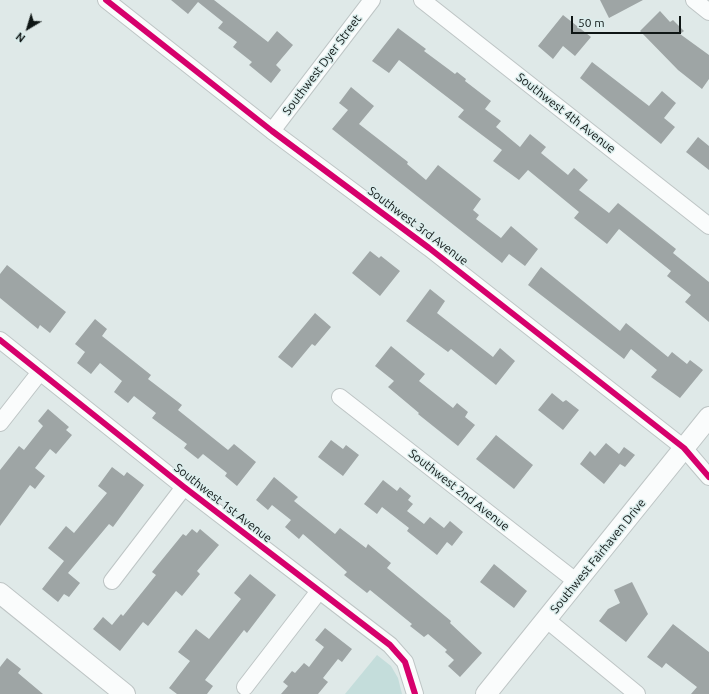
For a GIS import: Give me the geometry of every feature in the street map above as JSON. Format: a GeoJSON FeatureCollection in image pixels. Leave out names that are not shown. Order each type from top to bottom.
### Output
{"type":"FeatureCollection","features":[{"type":"Feature","properties":{"kind":"street","name":"Southwest 3rd Avenue"},"geometry":{"type":"LineString","coordinates":[[106,0],[272,131],[429,248],[684,448],[709,477]]}},
{"type":"Feature","properties":{"kind":"street","name":"Southwest Dyer Street"},"geometry":{"type":"LineString","coordinates":[[272,131],[372,0]]}},
{"type":"Feature","properties":{"kind":"street","name":"Southwest 4th Avenue"},"geometry":{"type":"LineString","coordinates":[[422,0],[709,226]]}},
{"type":"Feature","properties":{"kind":"street"},"geometry":{"type":"LineString","coordinates":[[694,0],[709,12]]}},
{"type":"Feature","properties":{"kind":"street","name":"Southwest 1st Avenue"},"geometry":{"type":"LineString","coordinates":[[0,340],[184,487],[390,645],[405,662],[415,694]]}},
{"type":"Feature","properties":{"kind":"street"},"geometry":{"type":"LineString","coordinates":[[0,423],[40,372]]}},
{"type":"Feature","properties":{"kind":"street","name":"Southwest 2nd Avenue"},"geometry":{"type":"LineString","coordinates":[[340,397],[578,582]]}},
{"type":"Feature","properties":{"kind":"street","name":"Southwest Fairhaven Drive"},"geometry":{"type":"LineString","coordinates":[[486,694],[578,582],[709,417]]}},
{"type":"Feature","properties":{"kind":"street"},"geometry":{"type":"LineString","coordinates":[[112,581],[184,487]]}},
{"type":"Feature","properties":{"kind":"street"},"geometry":{"type":"LineString","coordinates":[[245,687],[319,591]]}},
{"type":"Feature","properties":{"kind":"street"},"geometry":{"type":"LineString","coordinates":[[0,593],[124,694]]}},
{"type":"Feature","properties":{"kind":"street"},"geometry":{"type":"LineString","coordinates":[[547,620],[637,694]]}},
{"type":"Feature","properties":{"kind":"shaded area"},"geometry":{"type":"Polygon","coordinates":[[[377,655],[391,666],[398,678],[402,694],[345,694],[377,655]]]}},
{"type":"Feature","properties":{"kind":"building"},"geometry":{"type":"Polygon","coordinates":[[[171,0],[214,0],[268,42],[277,31],[293,45],[276,65],[281,70],[271,83],[249,65],[252,62],[233,47],[237,42],[218,28],[223,22],[198,2],[188,14],[171,0]]]}},
{"type":"Feature","properties":{"kind":"building"},"geometry":{"type":"Polygon","coordinates":[[[600,0],[643,0],[609,18],[600,0]]]}},
{"type":"Feature","properties":{"kind":"building"},"geometry":{"type":"Polygon","coordinates":[[[660,11],[670,22],[673,20],[684,31],[680,34],[709,55],[709,79],[702,89],[678,70],[640,31],[660,11]]]}},
{"type":"Feature","properties":{"kind":"building"},"geometry":{"type":"Polygon","coordinates":[[[563,15],[591,37],[575,56],[563,46],[553,59],[538,46],[563,15]]]}},
{"type":"Feature","properties":{"kind":"building"},"geometry":{"type":"Polygon","coordinates":[[[398,28],[426,49],[424,51],[455,74],[457,72],[466,79],[465,81],[491,101],[485,109],[501,121],[496,127],[520,147],[530,134],[546,147],[541,153],[568,175],[574,168],[588,180],[579,190],[609,213],[618,203],[676,249],[673,253],[709,282],[709,322],[685,302],[691,295],[667,276],[671,271],[619,229],[607,244],[574,218],[579,212],[528,170],[519,180],[493,161],[502,150],[458,117],[464,110],[399,60],[389,73],[372,61],[398,28]]]}},
{"type":"Feature","properties":{"kind":"building"},"geometry":{"type":"Polygon","coordinates":[[[592,62],[649,106],[662,91],[676,103],[664,118],[675,127],[661,144],[580,78],[592,62]]]}},
{"type":"Feature","properties":{"kind":"building"},"geometry":{"type":"Polygon","coordinates":[[[351,87],[374,106],[359,124],[408,162],[407,164],[426,180],[438,165],[481,199],[473,210],[479,215],[476,219],[501,238],[511,226],[538,249],[525,266],[509,254],[502,263],[332,129],[348,110],[339,103],[351,87]]]}},
{"type":"Feature","properties":{"kind":"building"},"geometry":{"type":"Polygon","coordinates":[[[698,137],[709,146],[709,170],[686,152],[698,137]]]}},
{"type":"Feature","properties":{"kind":"building"},"geometry":{"type":"Polygon","coordinates":[[[370,251],[379,258],[381,256],[400,271],[380,296],[352,273],[370,251]]]}},
{"type":"Feature","properties":{"kind":"building"},"geometry":{"type":"Polygon","coordinates":[[[7,265],[66,312],[50,333],[40,325],[38,329],[0,298],[0,274],[7,265]]]}},
{"type":"Feature","properties":{"kind":"building"},"geometry":{"type":"Polygon","coordinates":[[[541,267],[620,331],[626,323],[668,357],[672,352],[687,364],[690,360],[703,370],[680,398],[651,377],[657,370],[631,349],[624,359],[528,285],[541,267]]]}},
{"type":"Feature","properties":{"kind":"building"},"geometry":{"type":"Polygon","coordinates":[[[430,289],[445,301],[437,313],[493,357],[500,348],[515,361],[496,385],[451,349],[448,352],[406,321],[430,289]]]}},
{"type":"Feature","properties":{"kind":"building"},"geometry":{"type":"Polygon","coordinates":[[[315,313],[331,327],[315,346],[312,344],[292,368],[278,357],[315,313]]]}},
{"type":"Feature","properties":{"kind":"building"},"geometry":{"type":"Polygon","coordinates":[[[95,319],[107,329],[102,336],[151,375],[148,379],[182,405],[178,410],[228,450],[234,444],[256,462],[237,486],[225,476],[227,473],[203,454],[198,459],[184,448],[187,444],[152,418],[156,413],[134,396],[128,403],[114,392],[122,381],[100,363],[91,374],[77,363],[85,352],[75,344],[95,319]]]}},
{"type":"Feature","properties":{"kind":"building"},"geometry":{"type":"Polygon","coordinates":[[[391,346],[425,374],[419,381],[453,408],[457,403],[468,412],[465,417],[475,425],[458,446],[418,414],[419,413],[388,387],[394,381],[375,366],[391,346]]]}},
{"type":"Feature","properties":{"kind":"building"},"geometry":{"type":"Polygon","coordinates":[[[552,393],[563,402],[566,400],[579,410],[563,430],[538,410],[552,393]]]}},
{"type":"Feature","properties":{"kind":"building"},"geometry":{"type":"Polygon","coordinates":[[[48,409],[69,427],[66,430],[72,435],[56,454],[50,449],[35,468],[45,476],[35,489],[30,485],[0,526],[0,470],[19,446],[24,450],[43,426],[38,421],[48,409]]]}},
{"type":"Feature","properties":{"kind":"building"},"geometry":{"type":"Polygon","coordinates":[[[496,435],[533,465],[514,489],[476,459],[496,435]]]}},
{"type":"Feature","properties":{"kind":"building"},"geometry":{"type":"Polygon","coordinates":[[[331,440],[343,449],[346,445],[359,455],[343,476],[318,457],[331,440]]]}},
{"type":"Feature","properties":{"kind":"building"},"geometry":{"type":"Polygon","coordinates":[[[606,443],[619,454],[624,447],[635,455],[625,467],[620,464],[604,484],[580,464],[590,451],[595,456],[606,443]]]}},
{"type":"Feature","properties":{"kind":"building"},"geometry":{"type":"Polygon","coordinates":[[[112,467],[124,476],[127,472],[144,485],[113,527],[109,524],[68,573],[80,583],[69,597],[64,594],[58,602],[42,589],[64,561],[48,548],[66,526],[74,533],[107,493],[98,486],[112,467]]]}},
{"type":"Feature","properties":{"kind":"building"},"geometry":{"type":"Polygon","coordinates":[[[274,477],[298,497],[294,501],[335,534],[340,528],[366,548],[368,544],[391,563],[387,568],[451,621],[450,623],[482,653],[460,677],[448,666],[454,660],[445,652],[447,650],[428,634],[424,637],[410,626],[412,624],[370,590],[367,593],[344,575],[347,572],[303,534],[299,539],[285,527],[291,520],[272,505],[268,510],[256,500],[274,477]]]}},
{"type":"Feature","properties":{"kind":"building"},"geometry":{"type":"Polygon","coordinates":[[[383,480],[397,491],[400,487],[411,496],[408,500],[413,504],[407,511],[424,524],[430,517],[444,528],[450,521],[463,532],[452,546],[447,542],[437,555],[407,531],[409,528],[382,507],[377,514],[364,504],[383,480]]]}},
{"type":"Feature","properties":{"kind":"building"},"geometry":{"type":"Polygon","coordinates":[[[192,529],[197,533],[200,529],[219,545],[197,571],[200,574],[182,596],[176,591],[148,626],[143,622],[120,651],[93,629],[103,617],[112,625],[121,614],[123,616],[156,575],[152,572],[183,534],[186,536],[192,529]]]}},
{"type":"Feature","properties":{"kind":"building"},"geometry":{"type":"Polygon","coordinates":[[[494,564],[527,591],[514,608],[480,582],[494,564]]]}},
{"type":"Feature","properties":{"kind":"building"},"geometry":{"type":"Polygon","coordinates":[[[250,574],[276,595],[247,633],[244,630],[205,680],[213,686],[207,694],[177,694],[169,688],[190,661],[178,652],[196,629],[209,639],[241,599],[234,593],[250,574]]]}},
{"type":"Feature","properties":{"kind":"building"},"geometry":{"type":"Polygon","coordinates":[[[632,582],[648,614],[626,642],[599,621],[608,609],[620,603],[614,590],[632,582]]]}},
{"type":"Feature","properties":{"kind":"building"},"geometry":{"type":"Polygon","coordinates":[[[673,624],[709,652],[709,694],[691,694],[697,687],[666,663],[662,668],[647,657],[673,624]]]}},
{"type":"Feature","properties":{"kind":"building"},"geometry":{"type":"Polygon","coordinates":[[[325,628],[352,649],[342,662],[338,659],[323,678],[328,682],[318,694],[281,694],[288,686],[283,682],[292,671],[295,673],[304,663],[309,667],[324,647],[315,640],[325,628]]]}},
{"type":"Feature","properties":{"kind":"building"},"geometry":{"type":"Polygon","coordinates":[[[7,658],[21,669],[18,673],[43,694],[0,694],[0,667],[7,658]]]}},
{"type":"Feature","properties":{"kind":"cycle path"},"geometry":{"type":"LineString","coordinates":[[106,0],[272,131],[429,248],[684,448],[709,477]]}},
{"type":"Feature","properties":{"kind":"cycle path"},"geometry":{"type":"LineString","coordinates":[[0,340],[184,487],[390,645],[405,662],[415,694]]}}]}
